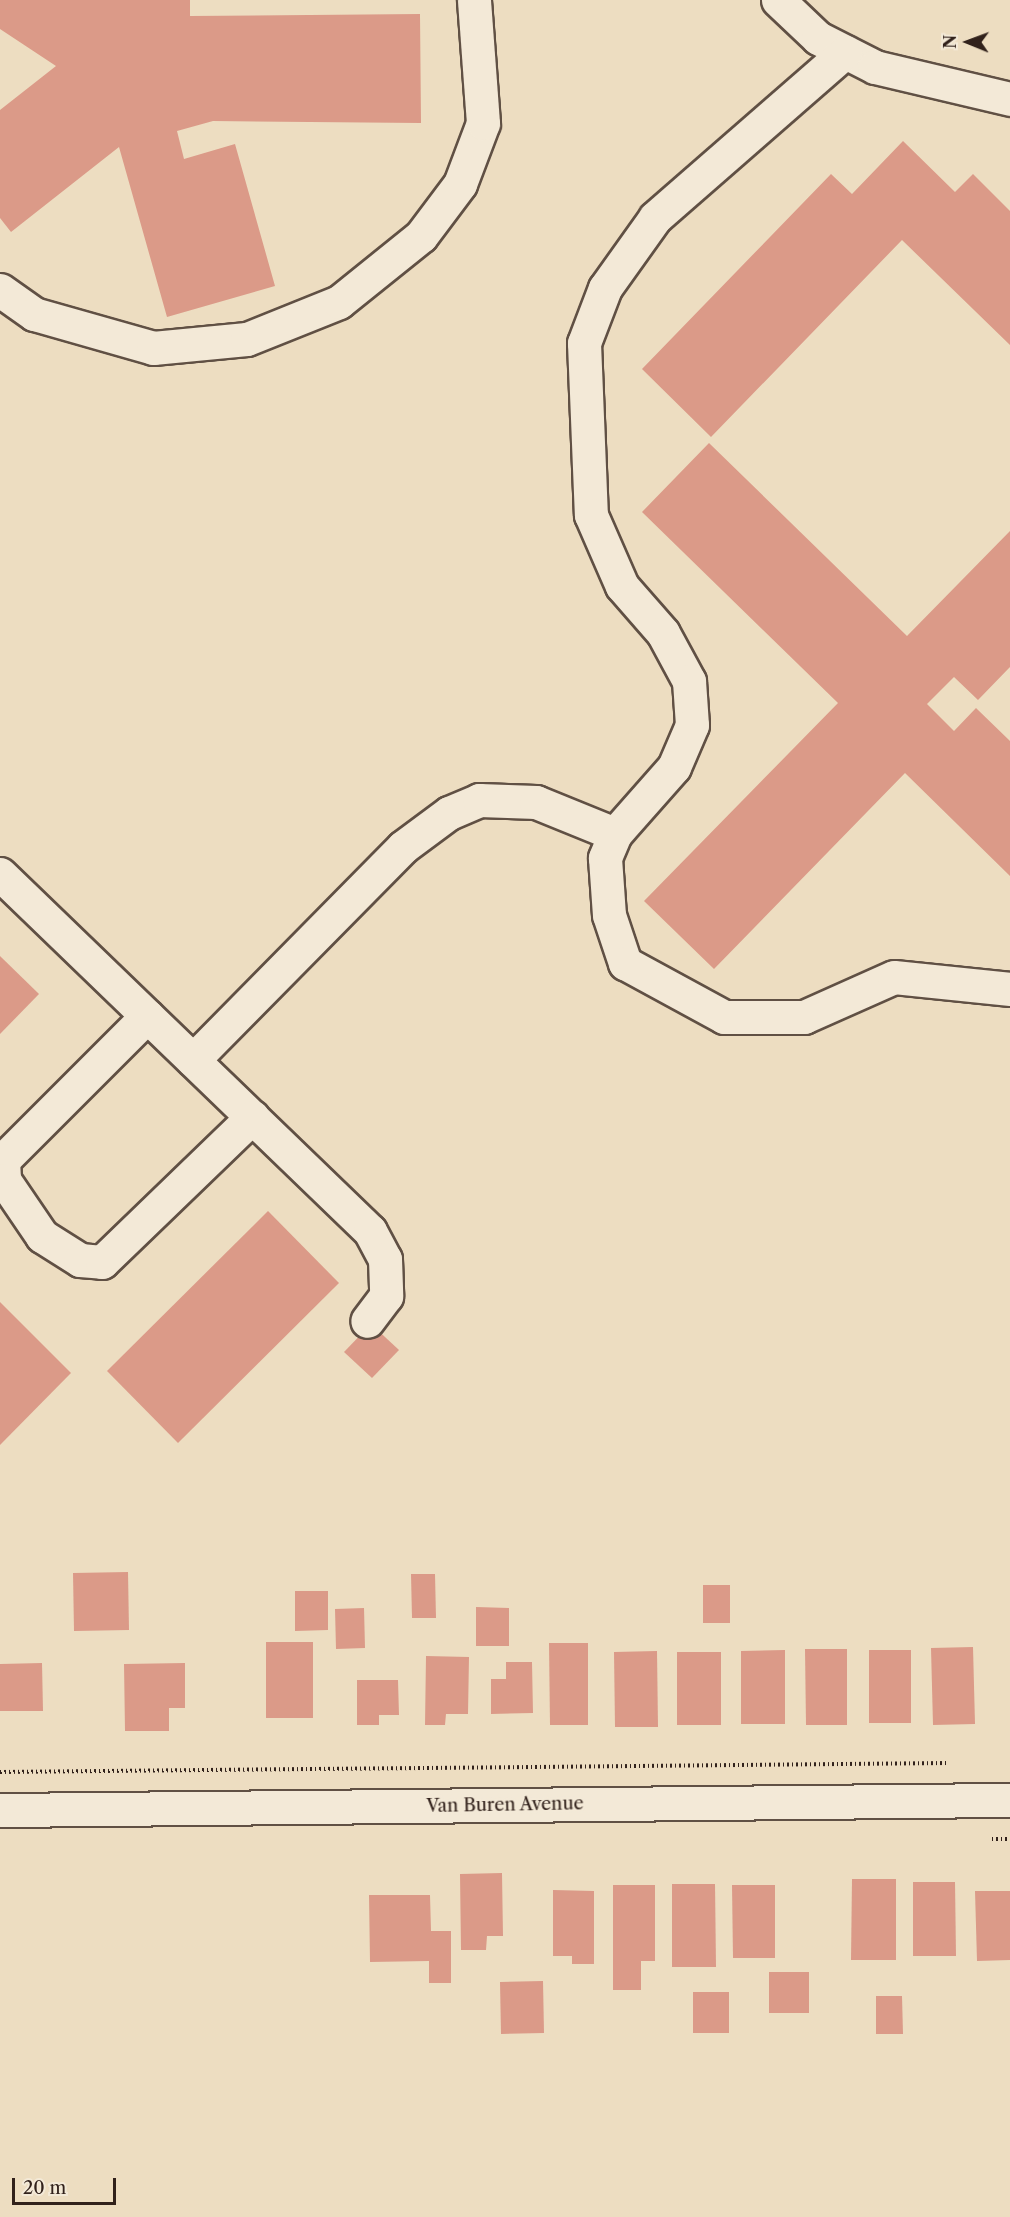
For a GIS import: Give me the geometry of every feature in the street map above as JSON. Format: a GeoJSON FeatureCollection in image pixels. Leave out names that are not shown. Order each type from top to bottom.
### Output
{"type":"FeatureCollection","features":[{"type":"Feature","properties":{"kind":"street"},"geometry":{"type":"LineString","coordinates":[[0,290],[34,314],[153,348],[247,339],[339,303],[421,236],[460,184],[483,123],[474,0]]}},
{"type":"Feature","properties":{"kind":"street"},"geometry":{"type":"LineString","coordinates":[[778,0],[818,38],[875,67],[1010,99]]}},
{"type":"Feature","properties":{"kind":"street"},"geometry":{"type":"LineString","coordinates":[[845,52],[655,218],[605,288],[584,343],[591,515],[622,586],[663,633],[689,681],[692,725],[674,767],[615,834],[605,858],[607,892],[625,963],[724,1017],[804,1017],[894,978],[1010,989]]}},
{"type":"Feature","properties":{"kind":"street"},"geometry":{"type":"LineString","coordinates":[[193,1060],[403,847],[449,813],[479,800],[536,802],[615,834]]}},
{"type":"Feature","properties":{"kind":"street"},"geometry":{"type":"LineString","coordinates":[[0,874],[370,1230],[386,1259],[386,1296],[367,1321]]}},
{"type":"Feature","properties":{"kind":"street"},"geometry":{"type":"LineString","coordinates":[[147,1016],[3,1161],[4,1180],[42,1236],[80,1260],[102,1262],[252,1117]]}},
{"type":"Feature","properties":{"kind":"street","name":"Van Buren Avenue"},"geometry":{"type":"LineString","coordinates":[[0,1810],[1010,1800]]}},
{"type":"Feature","properties":{"kind":"path"},"geometry":{"type":"LineString","coordinates":[[0,1772],[953,1763]]}},
{"type":"Feature","properties":{"kind":"path"},"geometry":{"type":"LineString","coordinates":[[992,1839],[1010,1839]]}},
{"type":"Feature","properties":{"kind":"building"},"geometry":{"type":"Polygon","coordinates":[[[0,0],[190,0],[190,16],[420,14],[421,123],[213,121],[177,131],[184,159],[235,144],[275,286],[167,317],[119,147],[11,232],[0,218],[0,110],[56,66],[0,29],[0,0]]]}},
{"type":"Feature","properties":{"kind":"building"},"geometry":{"type":"Polygon","coordinates":[[[903,141],[955,192],[973,174],[1010,211],[1010,345],[902,240],[711,437],[642,369],[831,174],[852,194],[903,141]]]}},
{"type":"Feature","properties":{"kind":"building"},"geometry":{"type":"Polygon","coordinates":[[[709,443],[907,636],[1010,531],[1010,667],[978,700],[954,677],[927,704],[954,731],[976,708],[1010,741],[1010,876],[905,773],[714,969],[644,901],[838,703],[642,512],[709,443]]]}},
{"type":"Feature","properties":{"kind":"building"},"geometry":{"type":"Polygon","coordinates":[[[0,956],[39,994],[0,1034],[0,956]]]}},
{"type":"Feature","properties":{"kind":"building"},"geometry":{"type":"Polygon","coordinates":[[[268,1211],[339,1283],[178,1443],[107,1371],[268,1211]]]}},
{"type":"Feature","properties":{"kind":"building"},"geometry":{"type":"Polygon","coordinates":[[[0,1302],[71,1373],[0,1445],[0,1302]]]}},
{"type":"Feature","properties":{"kind":"building"},"geometry":{"type":"Polygon","coordinates":[[[371,1324],[399,1350],[372,1378],[344,1352],[371,1324]]]}},
{"type":"Feature","properties":{"kind":"building"},"geometry":{"type":"Polygon","coordinates":[[[128,1572],[129,1630],[74,1631],[73,1573],[128,1572]]]}},
{"type":"Feature","properties":{"kind":"building"},"geometry":{"type":"Polygon","coordinates":[[[411,1574],[435,1574],[436,1618],[412,1618],[411,1574]]]}},
{"type":"Feature","properties":{"kind":"building"},"geometry":{"type":"Polygon","coordinates":[[[703,1585],[730,1585],[730,1623],[703,1623],[703,1585]]]}},
{"type":"Feature","properties":{"kind":"building"},"geometry":{"type":"Polygon","coordinates":[[[295,1591],[328,1591],[328,1630],[295,1631],[295,1591]]]}},
{"type":"Feature","properties":{"kind":"building"},"geometry":{"type":"Polygon","coordinates":[[[476,1607],[509,1608],[509,1646],[476,1646],[476,1607]]]}},
{"type":"Feature","properties":{"kind":"building"},"geometry":{"type":"Polygon","coordinates":[[[364,1608],[365,1648],[336,1649],[335,1609],[364,1608]]]}},
{"type":"Feature","properties":{"kind":"building"},"geometry":{"type":"Polygon","coordinates":[[[266,1642],[313,1642],[313,1718],[266,1718],[266,1642]]]}},
{"type":"Feature","properties":{"kind":"building"},"geometry":{"type":"Polygon","coordinates":[[[549,1643],[588,1643],[588,1725],[550,1725],[549,1643]]]}},
{"type":"Feature","properties":{"kind":"building"},"geometry":{"type":"Polygon","coordinates":[[[973,1647],[975,1724],[933,1725],[931,1648],[973,1647]]]}},
{"type":"Feature","properties":{"kind":"building"},"geometry":{"type":"Polygon","coordinates":[[[805,1649],[847,1649],[847,1725],[806,1725],[805,1649]]]}},
{"type":"Feature","properties":{"kind":"building"},"geometry":{"type":"Polygon","coordinates":[[[785,1650],[785,1724],[741,1724],[741,1651],[785,1650]]]}},
{"type":"Feature","properties":{"kind":"building"},"geometry":{"type":"Polygon","coordinates":[[[869,1650],[911,1650],[911,1723],[869,1723],[869,1650]]]}},
{"type":"Feature","properties":{"kind":"building"},"geometry":{"type":"Polygon","coordinates":[[[657,1651],[658,1727],[615,1727],[614,1652],[657,1651]]]}},
{"type":"Feature","properties":{"kind":"building"},"geometry":{"type":"Polygon","coordinates":[[[677,1652],[721,1652],[721,1725],[677,1725],[677,1652]]]}},
{"type":"Feature","properties":{"kind":"building"},"geometry":{"type":"Polygon","coordinates":[[[426,1656],[469,1657],[468,1714],[446,1714],[445,1725],[425,1725],[426,1656]]]}},
{"type":"Feature","properties":{"kind":"building"},"geometry":{"type":"Polygon","coordinates":[[[506,1662],[532,1662],[533,1713],[491,1714],[491,1679],[506,1679],[506,1662]]]}},
{"type":"Feature","properties":{"kind":"building"},"geometry":{"type":"Polygon","coordinates":[[[42,1663],[43,1711],[0,1711],[0,1664],[42,1663]]]}},
{"type":"Feature","properties":{"kind":"building"},"geometry":{"type":"Polygon","coordinates":[[[185,1663],[185,1708],[169,1708],[169,1731],[125,1731],[124,1664],[185,1663]]]}},
{"type":"Feature","properties":{"kind":"building"},"geometry":{"type":"Polygon","coordinates":[[[357,1680],[398,1680],[399,1715],[379,1715],[379,1725],[357,1725],[357,1680]]]}},
{"type":"Feature","properties":{"kind":"building"},"geometry":{"type":"Polygon","coordinates":[[[502,1873],[503,1936],[487,1936],[486,1950],[461,1950],[460,1874],[502,1873]]]}},
{"type":"Feature","properties":{"kind":"building"},"geometry":{"type":"Polygon","coordinates":[[[852,1879],[896,1879],[896,1960],[851,1960],[852,1879]]]}},
{"type":"Feature","properties":{"kind":"building"},"geometry":{"type":"Polygon","coordinates":[[[913,1882],[955,1882],[956,1956],[913,1956],[913,1882]]]}},
{"type":"Feature","properties":{"kind":"building"},"geometry":{"type":"Polygon","coordinates":[[[672,1884],[715,1884],[716,1967],[672,1967],[672,1884]]]}},
{"type":"Feature","properties":{"kind":"building"},"geometry":{"type":"Polygon","coordinates":[[[613,1885],[655,1885],[655,1961],[641,1961],[641,1990],[613,1990],[613,1885]]]}},
{"type":"Feature","properties":{"kind":"building"},"geometry":{"type":"Polygon","coordinates":[[[732,1885],[775,1885],[775,1958],[733,1958],[732,1885]]]}},
{"type":"Feature","properties":{"kind":"building"},"geometry":{"type":"Polygon","coordinates":[[[553,1890],[594,1891],[594,1964],[572,1964],[572,1956],[553,1956],[553,1890]]]}},
{"type":"Feature","properties":{"kind":"building"},"geometry":{"type":"Polygon","coordinates":[[[975,1891],[1010,1891],[1010,1960],[977,1961],[975,1891]]]}},
{"type":"Feature","properties":{"kind":"building"},"geometry":{"type":"Polygon","coordinates":[[[369,1895],[430,1895],[431,1931],[451,1931],[451,1983],[429,1983],[429,1961],[370,1962],[369,1895]]]}},
{"type":"Feature","properties":{"kind":"building"},"geometry":{"type":"Polygon","coordinates":[[[769,1972],[809,1972],[809,2013],[769,2013],[769,1972]]]}},
{"type":"Feature","properties":{"kind":"building"},"geometry":{"type":"Polygon","coordinates":[[[543,1981],[544,2033],[501,2034],[500,1982],[543,1981]]]}},
{"type":"Feature","properties":{"kind":"building"},"geometry":{"type":"Polygon","coordinates":[[[693,1992],[729,1992],[729,2033],[693,2033],[693,1992]]]}},
{"type":"Feature","properties":{"kind":"building"},"geometry":{"type":"Polygon","coordinates":[[[876,1996],[902,1996],[903,2034],[876,2034],[876,1996]]]}}]}
